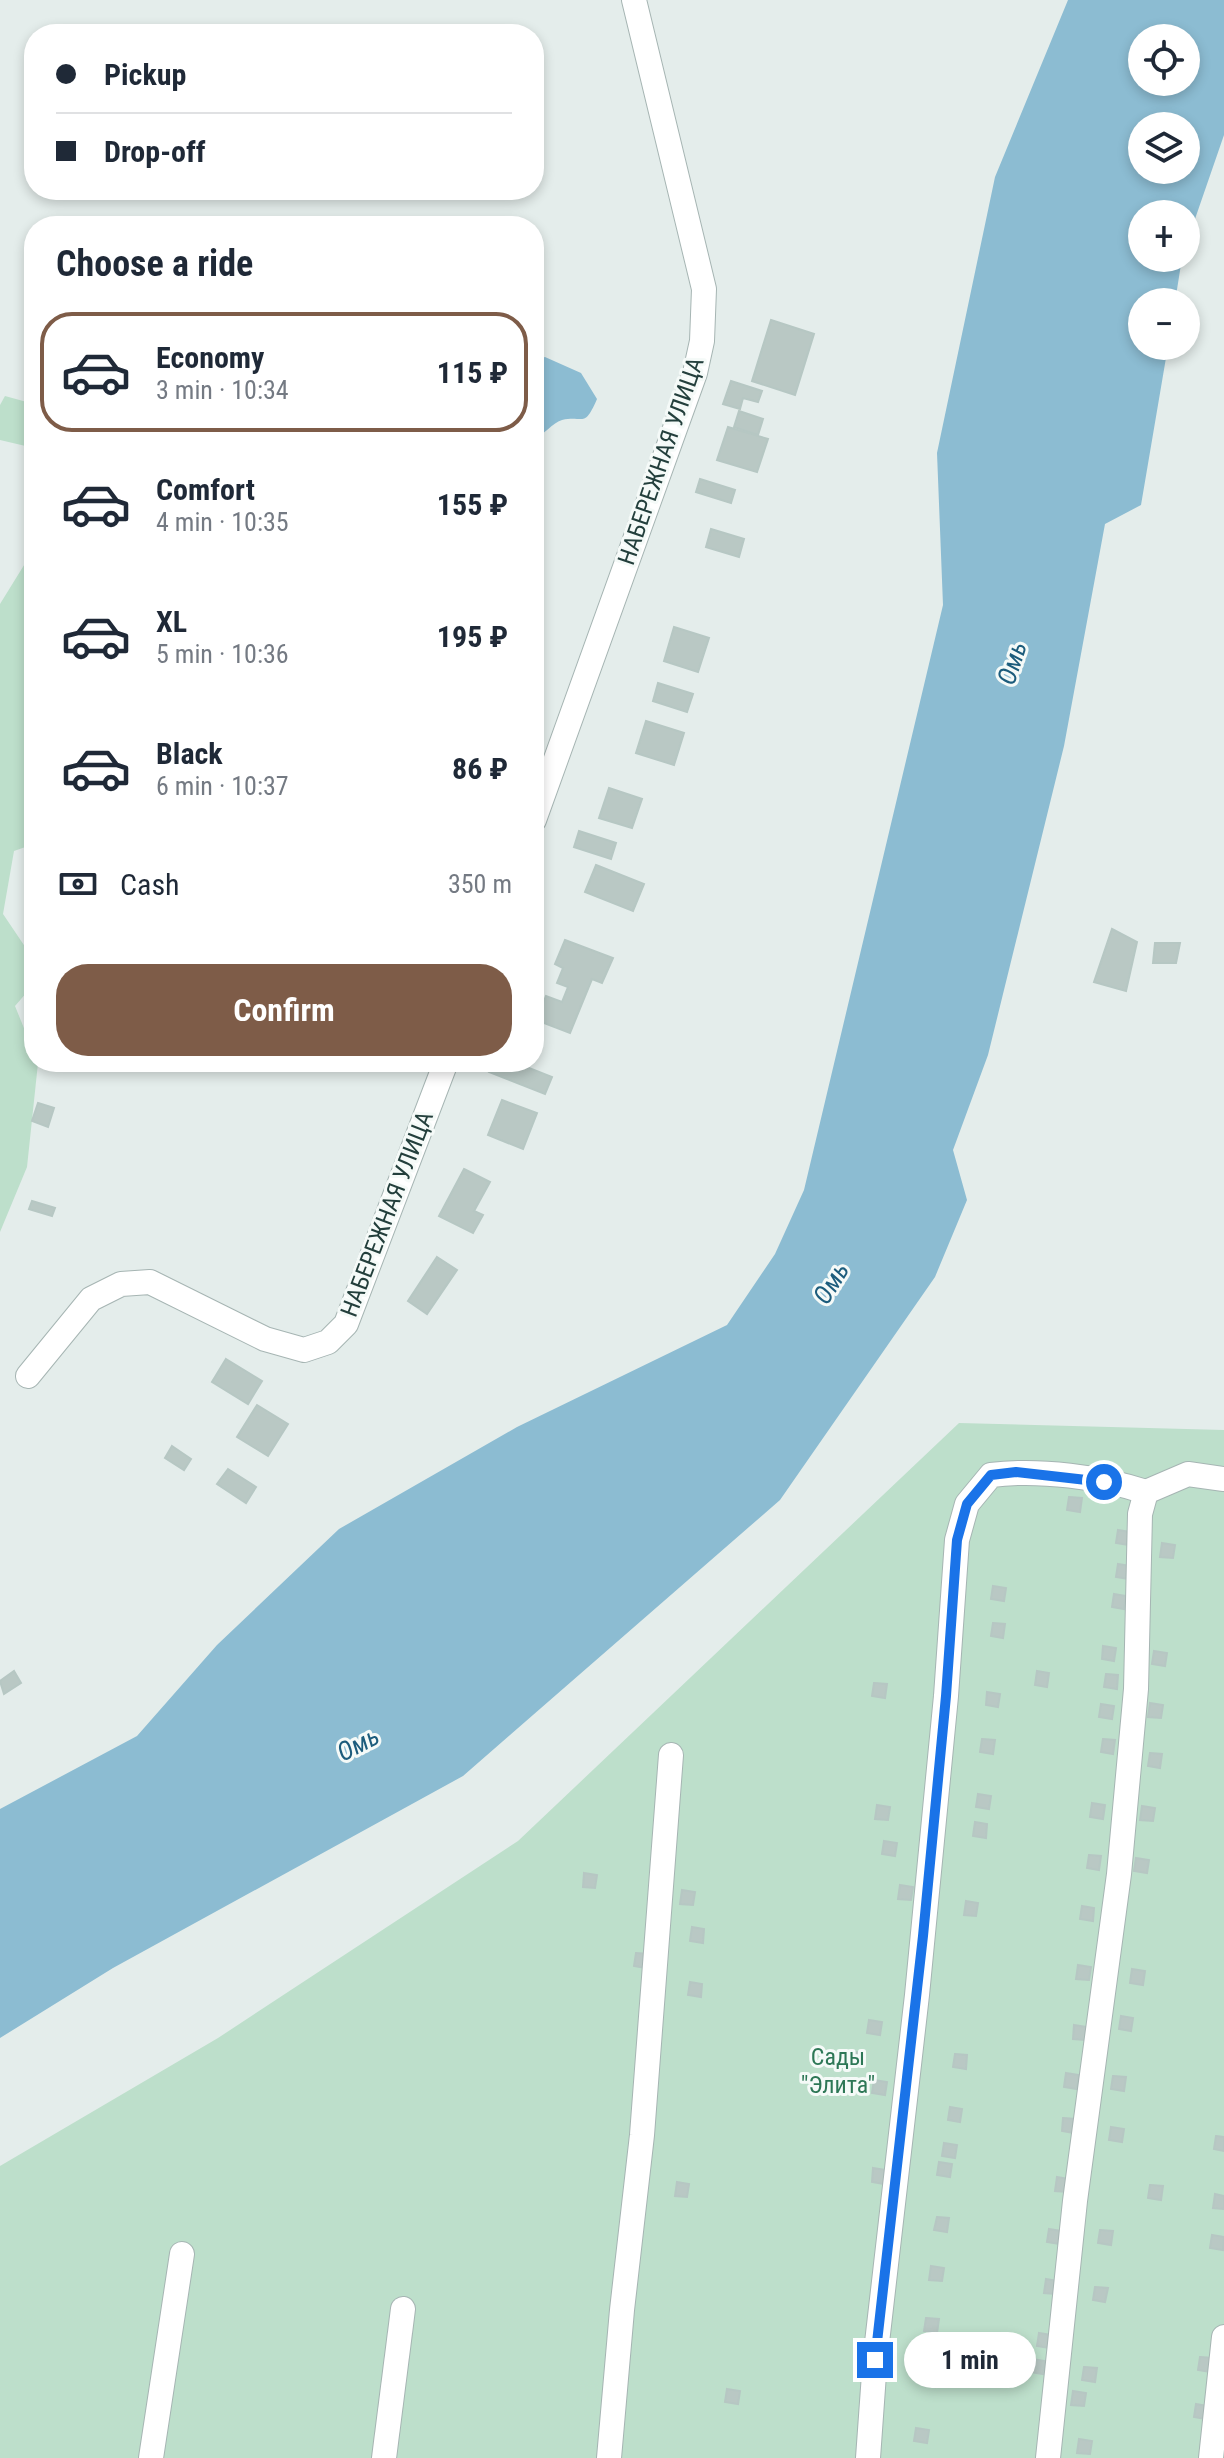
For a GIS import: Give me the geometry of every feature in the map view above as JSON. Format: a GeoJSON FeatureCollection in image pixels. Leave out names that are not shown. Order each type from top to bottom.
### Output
{"type":"FeatureCollection","features":[{"type":"Feature","properties":{"kind":"street","name":"НАБЕРЕЖНАЯ УЛИЦА"},"geometry":{"type":"LineString","coordinates":[[544,760],[695,373],[702,341],[704,289],[634,0]]}},
{"type":"Feature","properties":{"kind":"street","name":"НАБЕРЕЖНАЯ УЛИЦА"},"geometry":{"type":"LineString","coordinates":[[28,1376],[91,1299],[121,1284],[150,1282],[265,1339],[304,1350],[328,1342],[346,1324],[442,1072]]}},
{"type":"Feature","properties":{"kind":"street"},"geometry":{"type":"LineString","coordinates":[[868,2458],[875,2360],[917,1995],[943,1727],[954,1566],[967,1504],[991,1475],[1016,1472],[1113,1483],[1146,1492],[1188,1474],[1224,1479]]}},
{"type":"Feature","properties":{"kind":"street"},"geometry":{"type":"LineString","coordinates":[[1048,2458],[1075,2201],[1119,1874],[1136,1689],[1140,1514],[1146,1492]]}},
{"type":"Feature","properties":{"kind":"street"},"geometry":{"type":"LineString","coordinates":[[609,2458],[642,2135],[671,1755]]}},
{"type":"Feature","properties":{"kind":"street"},"geometry":{"type":"LineString","coordinates":[[151,2458],[182,2254]]}},
{"type":"Feature","properties":{"kind":"street"},"geometry":{"type":"LineString","coordinates":[[384,2458],[403,2309]]}},
{"type":"Feature","properties":{"kind":"street"},"geometry":{"type":"LineString","coordinates":[[1211,2458],[1224,2337]]}},
{"type":"Feature","properties":{"kind":"green space"},"geometry":{"type":"Polygon","coordinates":[[[5,396],[24,401],[24,446],[0,440],[0,405],[5,396]]]}},
{"type":"Feature","properties":{"kind":"green space"},"geometry":{"type":"Polygon","coordinates":[[[24,565],[24,848],[14,851],[3,914],[24,945],[24,996],[15,1006],[24,1028],[24,1072],[37,1072],[27,1167],[0,1232],[0,604],[24,565]]]}},
{"type":"Feature","properties":{"kind":"green space","name":"Сады \"Элита\""},"geometry":{"type":"Polygon","coordinates":[[[959,1423],[1224,1430],[1224,2458],[0,2458],[0,2166],[218,2038],[518,1841],[959,1423]]]}},
{"type":"Feature","properties":{"kind":"water","name":"Омь"},"geometry":{"type":"Polygon","coordinates":[[[1068,0],[1224,0],[1224,135],[1200,204],[1200,200],[1128,200],[1128,272],[1180,272],[1177,288],[1128,288],[1128,360],[1166,360],[1141,505],[1105,524],[1064,746],[988,1055],[953,1150],[967,1200],[935,1277],[780,1500],[463,1776],[113,1968],[0,2038],[0,1809],[137,1736],[217,1645],[339,1529],[517,1427],[727,1325],[775,1254],[804,1190],[943,605],[937,453],[995,177],[1068,0]]]}},
{"type":"Feature","properties":{"kind":"water"},"geometry":{"type":"Polygon","coordinates":[[[544,357],[581,373],[597,399],[586,418],[562,420],[544,433],[544,357]]]}},
{"type":"Feature","properties":{"kind":"building"},"geometry":{"type":"Polygon","coordinates":[[[771,320],[814,334],[795,395],[752,381],[771,320]]]}},
{"type":"Feature","properties":{"kind":"building"},"geometry":{"type":"Polygon","coordinates":[[[731,381],[762,391],[758,402],[743,398],[740,409],[723,404],[731,381]]]}},
{"type":"Feature","properties":{"kind":"building"},"geometry":{"type":"Polygon","coordinates":[[[739,411],[763,419],[758,435],[734,427],[739,411]]]}},
{"type":"Feature","properties":{"kind":"building"},"geometry":{"type":"Polygon","coordinates":[[[728,427],[768,439],[757,472],[717,460],[728,427]]]}},
{"type":"Feature","properties":{"kind":"building"},"geometry":{"type":"Polygon","coordinates":[[[700,479],[735,490],[731,503],[696,492],[700,479]]]}},
{"type":"Feature","properties":{"kind":"building"},"geometry":{"type":"Polygon","coordinates":[[[711,529],[744,539],[739,557],[706,547],[711,529]]]}},
{"type":"Feature","properties":{"kind":"building"},"geometry":{"type":"Polygon","coordinates":[[[674,627],[709,638],[698,672],[664,661],[674,627]]]}},
{"type":"Feature","properties":{"kind":"building"},"geometry":{"type":"Polygon","coordinates":[[[658,683],[693,694],[687,712],[653,701],[658,683]]]}},
{"type":"Feature","properties":{"kind":"building"},"geometry":{"type":"Polygon","coordinates":[[[646,721],[684,733],[674,765],[636,753],[646,721]]]}},
{"type":"Feature","properties":{"kind":"building"},"geometry":{"type":"Polygon","coordinates":[[[609,788],[642,799],[632,828],[599,818],[609,788]]]}},
{"type":"Feature","properties":{"kind":"building"},"geometry":{"type":"Polygon","coordinates":[[[579,831],[616,843],[611,859],[574,847],[579,831]]]}},
{"type":"Feature","properties":{"kind":"building"},"geometry":{"type":"Polygon","coordinates":[[[596,865],[644,884],[633,911],[585,892],[596,865]]]}},
{"type":"Feature","properties":{"kind":"building"},"geometry":{"type":"Polygon","coordinates":[[[1112,929],[1137,942],[1126,991],[1094,982],[1112,929]]]}},
{"type":"Feature","properties":{"kind":"building"},"geometry":{"type":"Polygon","coordinates":[[[565,940],[613,958],[602,983],[592,979],[570,1033],[544,1023],[546,996],[562,1002],[568,987],[557,983],[563,968],[555,964],[565,940]]]}},
{"type":"Feature","properties":{"kind":"building"},"geometry":{"type":"Polygon","coordinates":[[[1155,943],[1180,943],[1176,963],[1153,963],[1155,943]]]}},
{"type":"Feature","properties":{"kind":"building"},"geometry":{"type":"Polygon","coordinates":[[[489,1072],[539,1072],[552,1077],[545,1094],[489,1072]]]}},
{"type":"Feature","properties":{"kind":"building"},"geometry":{"type":"Polygon","coordinates":[[[502,1100],[537,1113],[523,1149],[488,1135],[502,1100]]]}},
{"type":"Feature","properties":{"kind":"building"},"geometry":{"type":"Polygon","coordinates":[[[38,1103],[54,1108],[48,1127],[32,1121],[38,1103]]]}},
{"type":"Feature","properties":{"kind":"building"},"geometry":{"type":"Polygon","coordinates":[[[464,1169],[490,1182],[474,1211],[483,1215],[473,1233],[439,1216],[464,1169]]]}},
{"type":"Feature","properties":{"kind":"building"},"geometry":{"type":"Polygon","coordinates":[[[32,1201],[55,1208],[52,1216],[29,1209],[32,1201]]]}},
{"type":"Feature","properties":{"kind":"building"},"geometry":{"type":"Polygon","coordinates":[[[437,1257],[457,1270],[427,1314],[408,1301],[437,1257]]]}},
{"type":"Feature","properties":{"kind":"building"},"geometry":{"type":"Polygon","coordinates":[[[226,1359],[262,1381],[248,1404],[212,1382],[226,1359]]]}},
{"type":"Feature","properties":{"kind":"building"},"geometry":{"type":"Polygon","coordinates":[[[257,1405],[288,1424],[268,1456],[237,1437],[257,1405]]]}},
{"type":"Feature","properties":{"kind":"building"},"geometry":{"type":"Polygon","coordinates":[[[172,1446],[191,1459],[184,1470],[165,1458],[172,1446]]]}},
{"type":"Feature","properties":{"kind":"building"},"geometry":{"type":"Polygon","coordinates":[[[228,1469],[256,1487],[246,1503],[217,1484],[228,1469]]]}},
{"type":"Feature","properties":{"kind":"building"},"geometry":{"type":"Polygon","coordinates":[[[1069,1497],[1082,1498],[1080,1512],[1067,1510],[1069,1497]]]}},
{"type":"Feature","properties":{"kind":"building"},"geometry":{"type":"Polygon","coordinates":[[[1118,1530],[1131,1532],[1129,1545],[1116,1543],[1118,1530]]]}},
{"type":"Feature","properties":{"kind":"building"},"geometry":{"type":"Polygon","coordinates":[[[1162,1543],[1175,1545],[1173,1558],[1160,1557],[1162,1543]]]}},
{"type":"Feature","properties":{"kind":"building"},"geometry":{"type":"Polygon","coordinates":[[[1118,1564],[1131,1566],[1129,1579],[1116,1577],[1118,1564]]]}},
{"type":"Feature","properties":{"kind":"building"},"geometry":{"type":"Polygon","coordinates":[[[993,1586],[1006,1588],[1004,1601],[991,1599],[993,1586]]]}},
{"type":"Feature","properties":{"kind":"building"},"geometry":{"type":"Polygon","coordinates":[[[1114,1594],[1126,1596],[1124,1609],[1112,1607],[1114,1594]]]}},
{"type":"Feature","properties":{"kind":"building"},"geometry":{"type":"Polygon","coordinates":[[[993,1623],[1005,1624],[1003,1638],[991,1636],[993,1623]]]}},
{"type":"Feature","properties":{"kind":"building"},"geometry":{"type":"Polygon","coordinates":[[[1103,1646],[1116,1648],[1114,1661],[1102,1659],[1103,1646]]]}},
{"type":"Feature","properties":{"kind":"building"},"geometry":{"type":"Polygon","coordinates":[[[1154,1651],[1167,1653],[1165,1666],[1152,1664],[1154,1651]]]}},
{"type":"Feature","properties":{"kind":"building"},"geometry":{"type":"Polygon","coordinates":[[[14,1671],[21,1683],[4,1694],[0,1681],[14,1671]]]}},
{"type":"Feature","properties":{"kind":"building"},"geometry":{"type":"Polygon","coordinates":[[[1037,1671],[1049,1673],[1047,1687],[1035,1685],[1037,1671]]]}},
{"type":"Feature","properties":{"kind":"building"},"geometry":{"type":"Polygon","coordinates":[[[1106,1674],[1118,1675],[1117,1689],[1104,1687],[1106,1674]]]}},
{"type":"Feature","properties":{"kind":"building"},"geometry":{"type":"Polygon","coordinates":[[[874,1683],[887,1684],[885,1698],[872,1696],[874,1683]]]}},
{"type":"Feature","properties":{"kind":"building"},"geometry":{"type":"Polygon","coordinates":[[[987,1692],[1000,1694],[998,1707],[986,1705],[987,1692]]]}},
{"type":"Feature","properties":{"kind":"building"},"geometry":{"type":"Polygon","coordinates":[[[1150,1703],[1163,1705],[1161,1718],[1148,1717],[1150,1703]]]}},
{"type":"Feature","properties":{"kind":"building"},"geometry":{"type":"Polygon","coordinates":[[[1101,1704],[1114,1706],[1112,1719],[1099,1717],[1101,1704]]]}},
{"type":"Feature","properties":{"kind":"building"},"geometry":{"type":"Polygon","coordinates":[[[982,1739],[995,1740],[993,1754],[980,1752],[982,1739]]]}},
{"type":"Feature","properties":{"kind":"building"},"geometry":{"type":"Polygon","coordinates":[[[1103,1739],[1115,1740],[1113,1754],[1101,1752],[1103,1739]]]}},
{"type":"Feature","properties":{"kind":"building"},"geometry":{"type":"Polygon","coordinates":[[[1150,1753],[1162,1754],[1160,1768],[1148,1766],[1150,1753]]]}},
{"type":"Feature","properties":{"kind":"building"},"geometry":{"type":"Polygon","coordinates":[[[978,1794],[991,1796],[989,1809],[976,1807],[978,1794]]]}},
{"type":"Feature","properties":{"kind":"building"},"geometry":{"type":"Polygon","coordinates":[[[1092,1803],[1105,1805],[1103,1819],[1090,1817],[1092,1803]]]}},
{"type":"Feature","properties":{"kind":"building"},"geometry":{"type":"Polygon","coordinates":[[[877,1805],[890,1807],[888,1820],[875,1819],[877,1805]]]}},
{"type":"Feature","properties":{"kind":"building"},"geometry":{"type":"Polygon","coordinates":[[[1142,1806],[1155,1808],[1153,1821],[1140,1820],[1142,1806]]]}},
{"type":"Feature","properties":{"kind":"building"},"geometry":{"type":"Polygon","coordinates":[[[975,1822],[987,1824],[986,1838],[973,1836],[975,1822]]]}},
{"type":"Feature","properties":{"kind":"building"},"geometry":{"type":"Polygon","coordinates":[[[884,1841],[897,1843],[895,1856],[882,1854],[884,1841]]]}},
{"type":"Feature","properties":{"kind":"building"},"geometry":{"type":"Polygon","coordinates":[[[1089,1855],[1101,1856],[1099,1870],[1087,1868],[1089,1855]]]}},
{"type":"Feature","properties":{"kind":"building"},"geometry":{"type":"Polygon","coordinates":[[[1136,1858],[1149,1860],[1147,1873],[1134,1871],[1136,1858]]]}},
{"type":"Feature","properties":{"kind":"building"},"geometry":{"type":"Polygon","coordinates":[[[584,1873],[597,1875],[595,1888],[583,1887],[584,1873]]]}},
{"type":"Feature","properties":{"kind":"building"},"geometry":{"type":"Polygon","coordinates":[[[900,1885],[913,1887],[911,1900],[898,1899],[900,1885]]]}},
{"type":"Feature","properties":{"kind":"building"},"geometry":{"type":"Polygon","coordinates":[[[682,1890],[695,1892],[693,1905],[680,1904],[682,1890]]]}},
{"type":"Feature","properties":{"kind":"building"},"geometry":{"type":"Polygon","coordinates":[[[966,1901],[978,1903],[976,1916],[964,1915],[966,1901]]]}},
{"type":"Feature","properties":{"kind":"building"},"geometry":{"type":"Polygon","coordinates":[[[1082,1906],[1094,1908],[1093,1921],[1080,1919],[1082,1906]]]}},
{"type":"Feature","properties":{"kind":"building"},"geometry":{"type":"Polygon","coordinates":[[[692,1927],[704,1929],[703,1943],[690,1941],[692,1927]]]}},
{"type":"Feature","properties":{"kind":"building"},"geometry":{"type":"Polygon","coordinates":[[[636,1953],[648,1954],[646,1968],[634,1966],[636,1953]]]}},
{"type":"Feature","properties":{"kind":"building"},"geometry":{"type":"Polygon","coordinates":[[[1078,1965],[1091,1967],[1089,1980],[1076,1979],[1078,1965]]]}},
{"type":"Feature","properties":{"kind":"building"},"geometry":{"type":"Polygon","coordinates":[[[1132,1969],[1145,1971],[1143,1985],[1130,1983],[1132,1969]]]}},
{"type":"Feature","properties":{"kind":"building"},"geometry":{"type":"Polygon","coordinates":[[[690,1982],[702,1984],[701,1997],[688,1995],[690,1982]]]}},
{"type":"Feature","properties":{"kind":"building"},"geometry":{"type":"Polygon","coordinates":[[[1121,2016],[1133,2018],[1131,2031],[1119,2029],[1121,2016]]]}},
{"type":"Feature","properties":{"kind":"building"},"geometry":{"type":"Polygon","coordinates":[[[869,2020],[882,2022],[880,2035],[867,2033],[869,2020]]]}},
{"type":"Feature","properties":{"kind":"building"},"geometry":{"type":"Polygon","coordinates":[[[1074,2025],[1087,2027],[1085,2040],[1073,2039],[1074,2025]]]}},
{"type":"Feature","properties":{"kind":"building"},"geometry":{"type":"Polygon","coordinates":[[[849,2051],[862,2053],[860,2066],[847,2065],[849,2051]]]}},
{"type":"Feature","properties":{"kind":"building"},"geometry":{"type":"Polygon","coordinates":[[[955,2054],[967,2055],[966,2069],[953,2067],[955,2054]]]}},
{"type":"Feature","properties":{"kind":"building"},"geometry":{"type":"Polygon","coordinates":[[[1066,2073],[1079,2075],[1077,2089],[1064,2087],[1066,2073]]]}},
{"type":"Feature","properties":{"kind":"building"},"geometry":{"type":"Polygon","coordinates":[[[1113,2076],[1126,2077],[1124,2091],[1111,2089],[1113,2076]]]}},
{"type":"Feature","properties":{"kind":"building"},"geometry":{"type":"Polygon","coordinates":[[[874,2080],[887,2082],[885,2095],[872,2093],[874,2080]]]}},
{"type":"Feature","properties":{"kind":"building"},"geometry":{"type":"Polygon","coordinates":[[[950,2107],[962,2109],[960,2122],[948,2120],[950,2107]]]}},
{"type":"Feature","properties":{"kind":"building"},"geometry":{"type":"Polygon","coordinates":[[[1063,2118],[1076,2119],[1074,2133],[1062,2131],[1063,2118]]]}},
{"type":"Feature","properties":{"kind":"building"},"geometry":{"type":"Polygon","coordinates":[[[1111,2127],[1124,2129],[1122,2142],[1109,2140],[1111,2127]]]}},
{"type":"Feature","properties":{"kind":"building"},"geometry":{"type":"Polygon","coordinates":[[[1216,2136],[1224,2137],[1224,2151],[1214,2149],[1216,2136]]]}},
{"type":"Feature","properties":{"kind":"building"},"geometry":{"type":"Polygon","coordinates":[[[944,2143],[957,2145],[955,2158],[942,2156],[944,2143]]]}},
{"type":"Feature","properties":{"kind":"building"},"geometry":{"type":"Polygon","coordinates":[[[939,2162],[952,2164],[950,2177],[937,2175],[939,2162]]]}},
{"type":"Feature","properties":{"kind":"building"},"geometry":{"type":"Polygon","coordinates":[[[873,2168],[886,2170],[884,2184],[872,2182],[873,2168]]]}},
{"type":"Feature","properties":{"kind":"building"},"geometry":{"type":"Polygon","coordinates":[[[1057,2177],[1069,2179],[1068,2192],[1055,2191],[1057,2177]]]}},
{"type":"Feature","properties":{"kind":"building"},"geometry":{"type":"Polygon","coordinates":[[[677,2182],[689,2184],[687,2197],[675,2196],[677,2182]]]}},
{"type":"Feature","properties":{"kind":"building"},"geometry":{"type":"Polygon","coordinates":[[[1150,2185],[1163,2186],[1161,2200],[1148,2198],[1150,2185]]]}},
{"type":"Feature","properties":{"kind":"building"},"geometry":{"type":"Polygon","coordinates":[[[1215,2194],[1224,2196],[1224,2209],[1213,2208],[1215,2194]]]}},
{"type":"Feature","properties":{"kind":"building"},"geometry":{"type":"Polygon","coordinates":[[[937,2217],[949,2218],[947,2232],[934,2230],[937,2217]]]}},
{"type":"Feature","properties":{"kind":"building"},"geometry":{"type":"Polygon","coordinates":[[[1049,2229],[1062,2231],[1060,2244],[1047,2242],[1049,2229]]]}},
{"type":"Feature","properties":{"kind":"building"},"geometry":{"type":"Polygon","coordinates":[[[1100,2230],[1113,2231],[1111,2245],[1098,2243],[1100,2230]]]}},
{"type":"Feature","properties":{"kind":"building"},"geometry":{"type":"Polygon","coordinates":[[[1212,2235],[1224,2237],[1223,2250],[1210,2248],[1212,2235]]]}},
{"type":"Feature","properties":{"kind":"building"},"geometry":{"type":"Polygon","coordinates":[[[931,2266],[944,2268],[942,2281],[929,2280],[931,2266]]]}},
{"type":"Feature","properties":{"kind":"building"},"geometry":{"type":"Polygon","coordinates":[[[1046,2279],[1058,2281],[1056,2294],[1044,2293],[1046,2279]]]}},
{"type":"Feature","properties":{"kind":"building"},"geometry":{"type":"Polygon","coordinates":[[[1095,2287],[1108,2288],[1105,2302],[1093,2300],[1095,2287]]]}},
{"type":"Feature","properties":{"kind":"building"},"geometry":{"type":"Polygon","coordinates":[[[926,2318],[939,2319],[937,2333],[924,2331],[926,2318]]]}},
{"type":"Feature","properties":{"kind":"building"},"geometry":{"type":"Polygon","coordinates":[[[1039,2333],[1052,2335],[1050,2348],[1037,2346],[1039,2333]]]}},
{"type":"Feature","properties":{"kind":"building"},"geometry":{"type":"Polygon","coordinates":[[[1200,2357],[1213,2358],[1211,2372],[1198,2370],[1200,2357]]]}},
{"type":"Feature","properties":{"kind":"building"},"geometry":{"type":"Polygon","coordinates":[[[1032,2359],[1045,2361],[1043,2374],[1030,2372],[1032,2359]]]}},
{"type":"Feature","properties":{"kind":"building"},"geometry":{"type":"Polygon","coordinates":[[[1084,2367],[1097,2368],[1095,2382],[1082,2380],[1084,2367]]]}},
{"type":"Feature","properties":{"kind":"building"},"geometry":{"type":"Polygon","coordinates":[[[925,2372],[938,2373],[935,2387],[923,2385],[925,2372]]]}},
{"type":"Feature","properties":{"kind":"building"},"geometry":{"type":"Polygon","coordinates":[[[727,2389],[740,2391],[738,2404],[725,2402],[727,2389]]]}},
{"type":"Feature","properties":{"kind":"building"},"geometry":{"type":"Polygon","coordinates":[[[1073,2391],[1086,2393],[1084,2406],[1071,2405],[1073,2391]]]}},
{"type":"Feature","properties":{"kind":"building"},"geometry":{"type":"Polygon","coordinates":[[[1196,2404],[1208,2406],[1206,2419],[1194,2417],[1196,2404]]]}},
{"type":"Feature","properties":{"kind":"building"},"geometry":{"type":"Polygon","coordinates":[[[916,2428],[929,2430],[927,2443],[914,2441],[916,2428]]]}},
{"type":"Feature","properties":{"kind":"building"},"geometry":{"type":"Polygon","coordinates":[[[1079,2439],[1092,2441],[1090,2454],[1077,2453],[1079,2439]]]}},
{"type":"Feature","properties":{"kind":"route"},"geometry":{"type":"LineString","coordinates":[[875,2360],[923,1936],[957,1540],[967,1504],[991,1475],[1016,1472],[1104,1482]]}}]}
